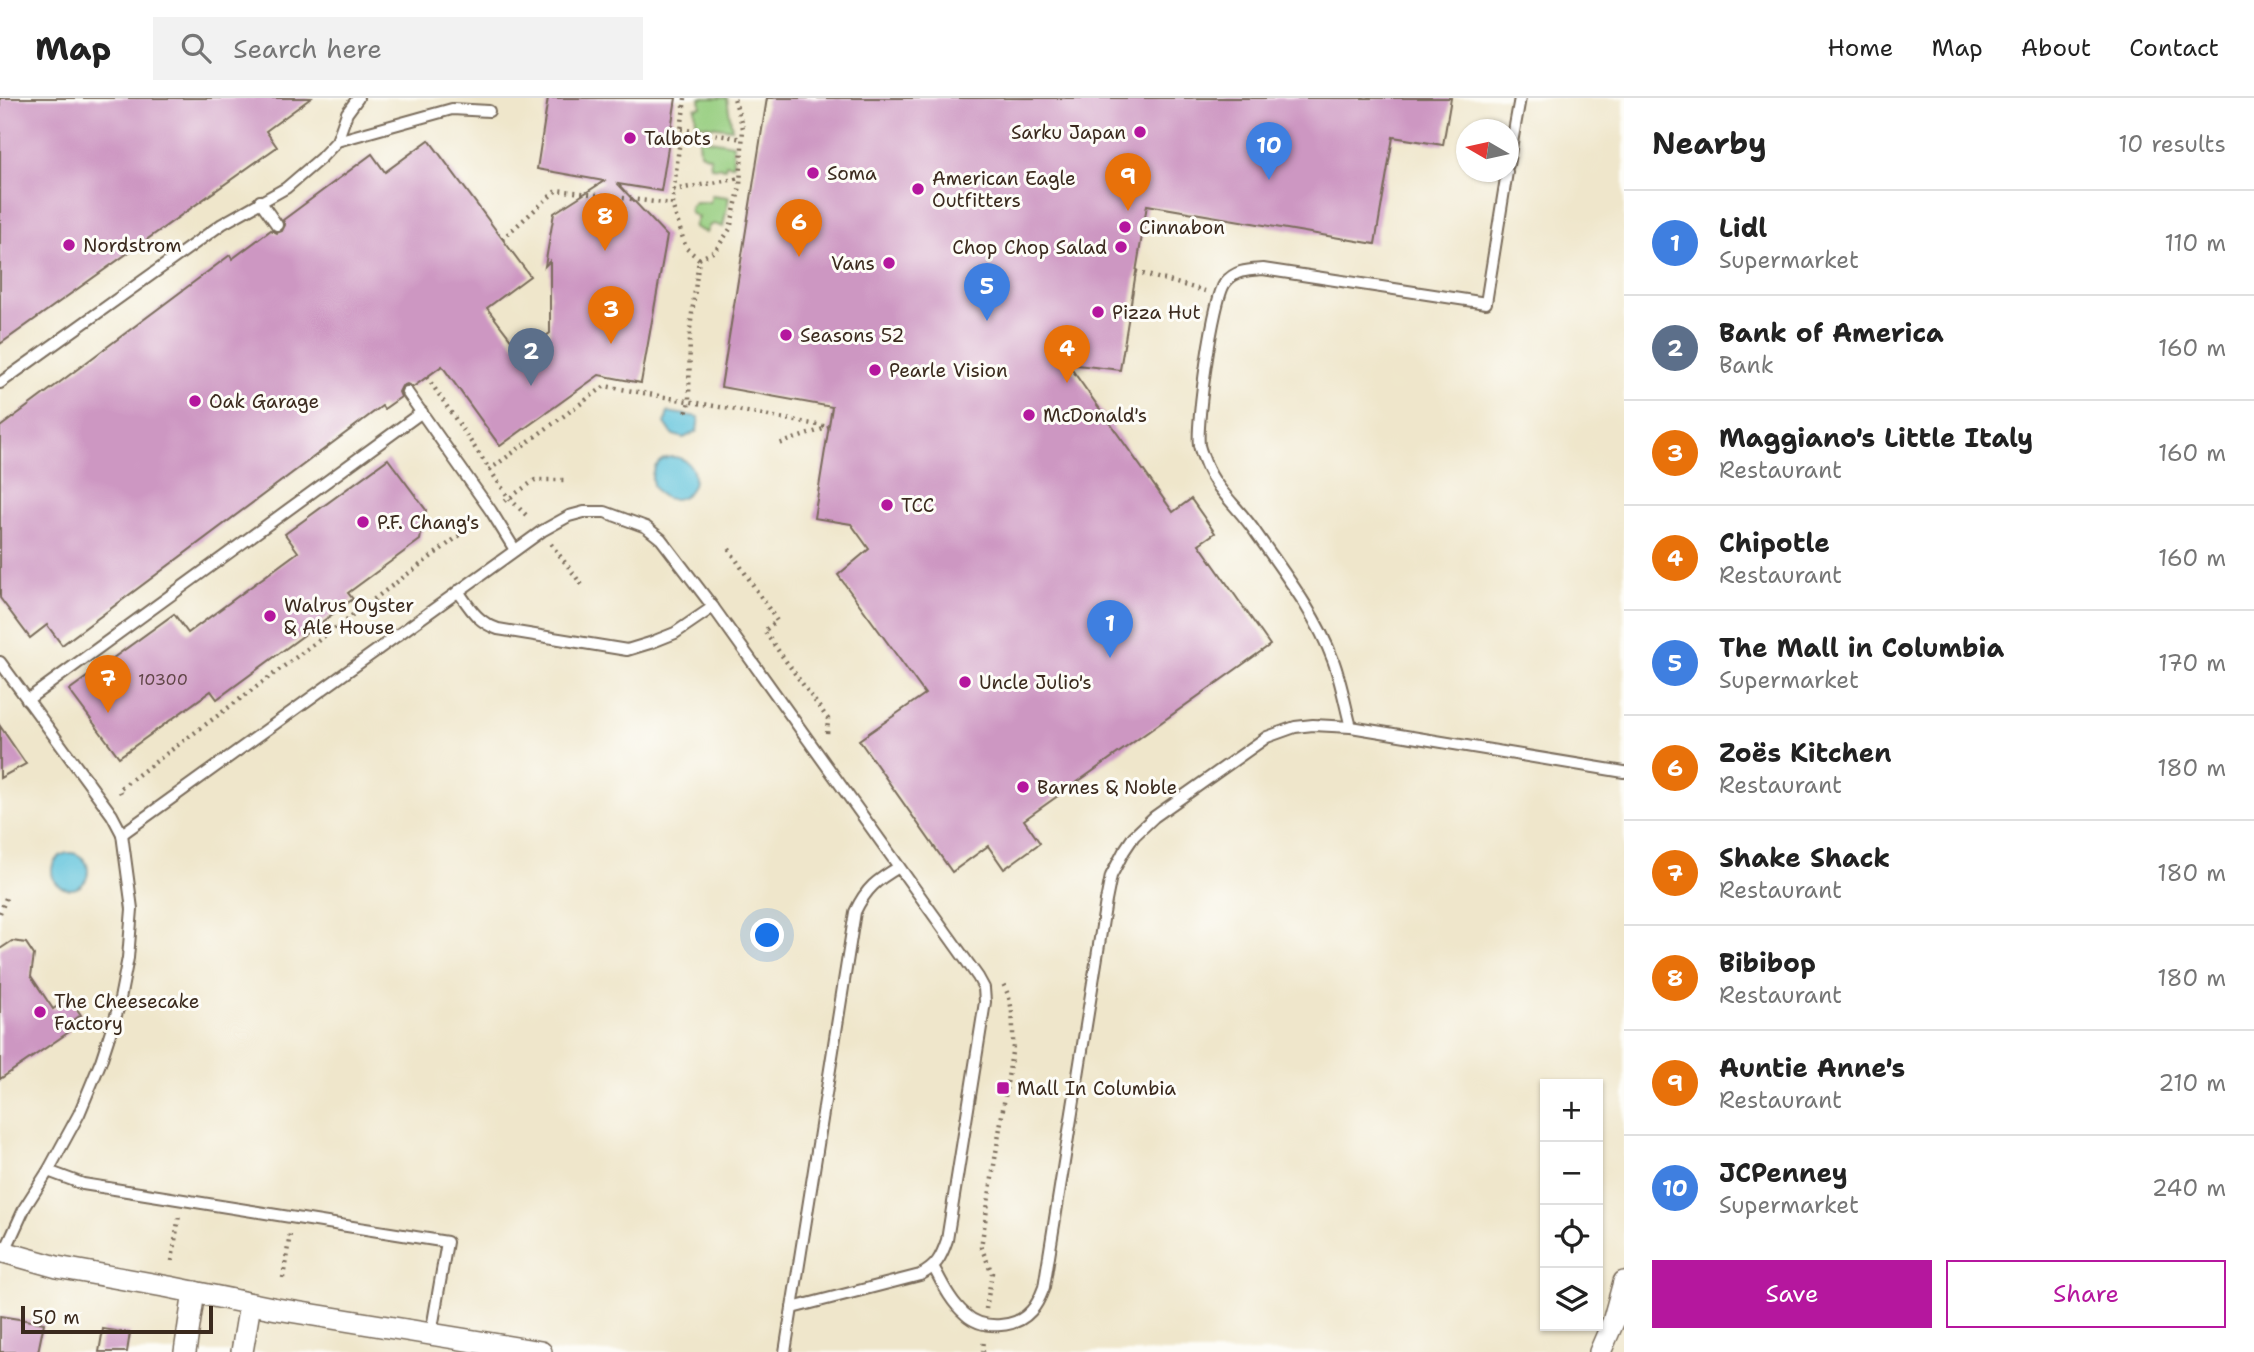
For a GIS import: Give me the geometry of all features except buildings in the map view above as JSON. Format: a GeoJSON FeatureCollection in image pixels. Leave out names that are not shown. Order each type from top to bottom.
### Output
{"type":"FeatureCollection","features":[{"type":"Feature","properties":{"kind":"street"},"geometry":{"type":"LineString","coordinates":[[2,1252],[57,1267],[250,1304],[541,1352]]}},
{"type":"Feature","properties":{"kind":"street"},"geometry":{"type":"LineString","coordinates":[[1600,1352],[1613,1322],[1624,1282]]}},
{"type":"Feature","properties":{"kind":"street"},"geometry":{"type":"LineString","coordinates":[[185,1352],[194,1292]]}},
{"type":"Feature","properties":{"kind":"street"},"geometry":{"type":"LineString","coordinates":[[242,1352],[250,1304]]}},
{"type":"Feature","properties":{"kind":"lane"},"geometry":{"type":"LineString","coordinates":[[0,383],[222,224],[286,188],[337,141],[347,113],[358,98]]}},
{"type":"Feature","properties":{"kind":"lane"},"geometry":{"type":"LineString","coordinates":[[1516,119],[1520,98]]}},
{"type":"Feature","properties":{"kind":"lane"},"geometry":{"type":"LineString","coordinates":[[337,141],[452,109],[489,111]]}},
{"type":"Feature","properties":{"kind":"lane"},"geometry":{"type":"LineString","coordinates":[[1351,727],[1334,661],[1318,627],[1246,519],[1210,476],[1199,444],[1201,406],[1219,295],[1233,274],[1243,270],[1263,270],[1486,303],[1505,182]]}},
{"type":"Feature","properties":{"kind":"lane"},"geometry":{"type":"LineString","coordinates":[[260,201],[277,225]]}},
{"type":"Feature","properties":{"kind":"lane"},"geometry":{"type":"LineString","coordinates":[[407,392],[491,511],[515,550]]}},
{"type":"Feature","properties":{"kind":"lane"},"geometry":{"type":"LineString","coordinates":[[27,700],[422,412]]}},
{"type":"Feature","properties":{"kind":"lane"},"geometry":{"type":"LineString","coordinates":[[122,834],[541,531],[569,516],[584,512],[605,512],[646,527],[661,539],[713,607],[984,988],[985,1002],[947,1240],[942,1255],[934,1268],[920,1275],[792,1308]]}},
{"type":"Feature","properties":{"kind":"lane"},"geometry":{"type":"LineString","coordinates":[[458,591],[476,618],[487,626],[627,650],[675,633],[713,607]]}},
{"type":"Feature","properties":{"kind":"lane"},"geometry":{"type":"LineString","coordinates":[[0,662],[122,834],[132,909],[128,958],[118,1009],[101,1061],[88,1093],[48,1171],[25,1207],[2,1252]]}},
{"type":"Feature","properties":{"kind":"lane"},"geometry":{"type":"LineString","coordinates":[[934,1268],[951,1300],[967,1317],[984,1324],[1001,1326],[1030,1313],[1039,1300],[1044,1286],[1111,876],[1134,836],[1154,817],[1267,737],[1295,727],[1313,725],[1351,727],[1624,772]]}},
{"type":"Feature","properties":{"kind":"lane"},"geometry":{"type":"LineString","coordinates":[[785,1352],[855,912],[874,882],[899,867]]}},
{"type":"Feature","properties":{"kind":"lane"},"geometry":{"type":"LineString","coordinates":[[48,1171],[83,1184],[447,1242],[432,1334]]}},
{"type":"Feature","properties":{"kind":"path"},"geometry":{"type":"LineString","coordinates":[[685,98],[672,204],[686,248],[699,259]]}},
{"type":"Feature","properties":{"kind":"path"},"geometry":{"type":"LineString","coordinates":[[699,259],[715,251],[730,229],[741,178],[743,139],[743,128],[734,98]]}},
{"type":"Feature","properties":{"kind":"path"},"geometry":{"type":"LineString","coordinates":[[681,129],[743,139]]}},
{"type":"Feature","properties":{"kind":"path"},"geometry":{"type":"LineString","coordinates":[[673,190],[741,178]]}},
{"type":"Feature","properties":{"kind":"path"},"geometry":{"type":"LineString","coordinates":[[502,239],[557,190],[672,204]]}},
{"type":"Feature","properties":{"kind":"path"},"geometry":{"type":"LineString","coordinates":[[686,415],[689,401],[690,328],[699,259]]}},
{"type":"Feature","properties":{"kind":"path"},"geometry":{"type":"LineString","coordinates":[[1136,272],[1219,295]]}},
{"type":"Feature","properties":{"kind":"path"},"geometry":{"type":"LineString","coordinates":[[427,377],[509,498],[541,531],[582,585]]}},
{"type":"Feature","properties":{"kind":"path"},"geometry":{"type":"LineString","coordinates":[[489,470],[605,386],[829,427],[779,444]]}},
{"type":"Feature","properties":{"kind":"path"},"geometry":{"type":"LineString","coordinates":[[123,796],[119,789],[509,498],[535,480],[568,480]]}},
{"type":"Feature","properties":{"kind":"path"},"geometry":{"type":"LineString","coordinates":[[729,549],[777,621],[764,631],[828,719],[827,736]]}},
{"type":"Feature","properties":{"kind":"path"},"geometry":{"type":"LineString","coordinates":[[0,913],[6,898]]}},
{"type":"Feature","properties":{"kind":"path"},"geometry":{"type":"LineString","coordinates":[[983,1352],[984,1324],[992,1273],[981,1247],[1013,1046],[1013,1014],[1007,990],[1000,978]]}},
{"type":"Feature","properties":{"kind":"path"},"geometry":{"type":"LineString","coordinates":[[172,1261],[179,1215]]}},
{"type":"Feature","properties":{"kind":"path"},"geometry":{"type":"LineString","coordinates":[[282,1278],[291,1232]]}},
{"type":"Feature","properties":{"kind":"green space"},"geometry":{"type":"Polygon","coordinates":[[[700,98],[727,98],[732,129],[696,124],[695,108],[701,106],[700,98]]]}},
{"type":"Feature","properties":{"kind":"green space"},"geometry":{"type":"Polygon","coordinates":[[[699,138],[733,144],[733,165],[726,164],[725,168],[711,167],[710,157],[700,153],[699,138]]]}},
{"type":"Feature","properties":{"kind":"green space"},"geometry":{"type":"Polygon","coordinates":[[[712,195],[729,197],[723,227],[714,224],[709,226],[706,233],[694,227],[698,217],[690,213],[690,207],[695,202],[710,202],[712,195]]]}},
{"type":"Feature","properties":{"kind":"water"},"geometry":{"type":"Polygon","coordinates":[[[668,412],[699,417],[697,431],[684,438],[673,435],[665,423],[668,412]]]}},
{"type":"Feature","properties":{"kind":"water"},"geometry":{"type":"Polygon","coordinates":[[[673,457],[688,463],[694,478],[688,493],[673,499],[658,493],[652,478],[658,463],[673,457]]]}},
{"type":"Feature","properties":{"kind":"water"},"geometry":{"type":"Polygon","coordinates":[[[70,853],[83,858],[88,871],[83,884],[70,889],[57,884],[52,871],[57,858],[70,853]]]}},
{"type":"Feature","properties":{"kind":"place","name":"Sarku Japan"},"geometry":{"type":"Point","coordinates":[1140,132]}},
{"type":"Feature","properties":{"kind":"place","name":"Talbots"},"geometry":{"type":"Point","coordinates":[630,138]}},
{"type":"Feature","properties":{"kind":"place","name":"Soma"},"geometry":{"type":"Point","coordinates":[813,173]}},
{"type":"Feature","properties":{"kind":"place","name":"JCPenney"},"geometry":{"type":"Point","coordinates":[1269,180]}},
{"type":"Feature","properties":{"kind":"place","name":"American Eagle Outfitters"},"geometry":{"type":"Point","coordinates":[918,189]}},
{"type":"Feature","properties":{"kind":"place","name":"Auntie Anne's"},"geometry":{"type":"Point","coordinates":[1128,211]}},
{"type":"Feature","properties":{"kind":"place","name":"Cinnabon"},"geometry":{"type":"Point","coordinates":[1125,227]}},
{"type":"Feature","properties":{"kind":"place","name":"Nordstrom"},"geometry":{"type":"Point","coordinates":[69,245]}},
{"type":"Feature","properties":{"kind":"place","name":"Chop Chop Salad"},"geometry":{"type":"Point","coordinates":[1121,247]}},
{"type":"Feature","properties":{"kind":"place","name":"Bibibop"},"geometry":{"type":"Point","coordinates":[605,251]}},
{"type":"Feature","properties":{"kind":"place","name":"Zoës Kitchen"},"geometry":{"type":"Point","coordinates":[799,257]}},
{"type":"Feature","properties":{"kind":"place","name":"Vans"},"geometry":{"type":"Point","coordinates":[889,263]}},
{"type":"Feature","properties":{"kind":"place","name":"Pizza Hut"},"geometry":{"type":"Point","coordinates":[1098,312]}},
{"type":"Feature","properties":{"kind":"place","name":"The Mall in Columbia"},"geometry":{"type":"Point","coordinates":[987,321]}},
{"type":"Feature","properties":{"kind":"place","name":"Seasons 52"},"geometry":{"type":"Point","coordinates":[786,335]}},
{"type":"Feature","properties":{"kind":"place","name":"Maggiano's Little Italy"},"geometry":{"type":"Point","coordinates":[611,344]}},
{"type":"Feature","properties":{"kind":"place","name":"Pearle Vision"},"geometry":{"type":"Point","coordinates":[875,370]}},
{"type":"Feature","properties":{"kind":"place","name":"Chipotle"},"geometry":{"type":"Point","coordinates":[1067,383]}},
{"type":"Feature","properties":{"kind":"place","name":"Bank of America"},"geometry":{"type":"Point","coordinates":[531,386]}},
{"type":"Feature","properties":{"kind":"place","name":"Oak Garage"},"geometry":{"type":"Point","coordinates":[195,401]}},
{"type":"Feature","properties":{"kind":"place","name":"McDonald's"},"geometry":{"type":"Point","coordinates":[1029,415]}},
{"type":"Feature","properties":{"kind":"place","name":"TCC"},"geometry":{"type":"Point","coordinates":[887,505]}},
{"type":"Feature","properties":{"kind":"place","name":"P.F. Chang's"},"geometry":{"type":"Point","coordinates":[363,522]}},
{"type":"Feature","properties":{"kind":"place","name":"Walrus Oyster & Ale House"},"geometry":{"type":"Point","coordinates":[270,616]}},
{"type":"Feature","properties":{"kind":"place","name":"Lidl"},"geometry":{"type":"Point","coordinates":[1110,658]}},
{"type":"Feature","properties":{"kind":"place","name":"Uncle Julio's"},"geometry":{"type":"Point","coordinates":[965,682]}},
{"type":"Feature","properties":{"kind":"place","name":"Shake Shack"},"geometry":{"type":"Point","coordinates":[108,713]}},
{"type":"Feature","properties":{"kind":"place","name":"Barnes & Noble"},"geometry":{"type":"Point","coordinates":[1023,787]}},
{"type":"Feature","properties":{"kind":"place","name":"The Cheesecake Factory"},"geometry":{"type":"Point","coordinates":[40,1012]}},
{"type":"Feature","properties":{"kind":"place","name":"Mall In Columbia"},"geometry":{"type":"Point","coordinates":[1003,1088]}}]}
